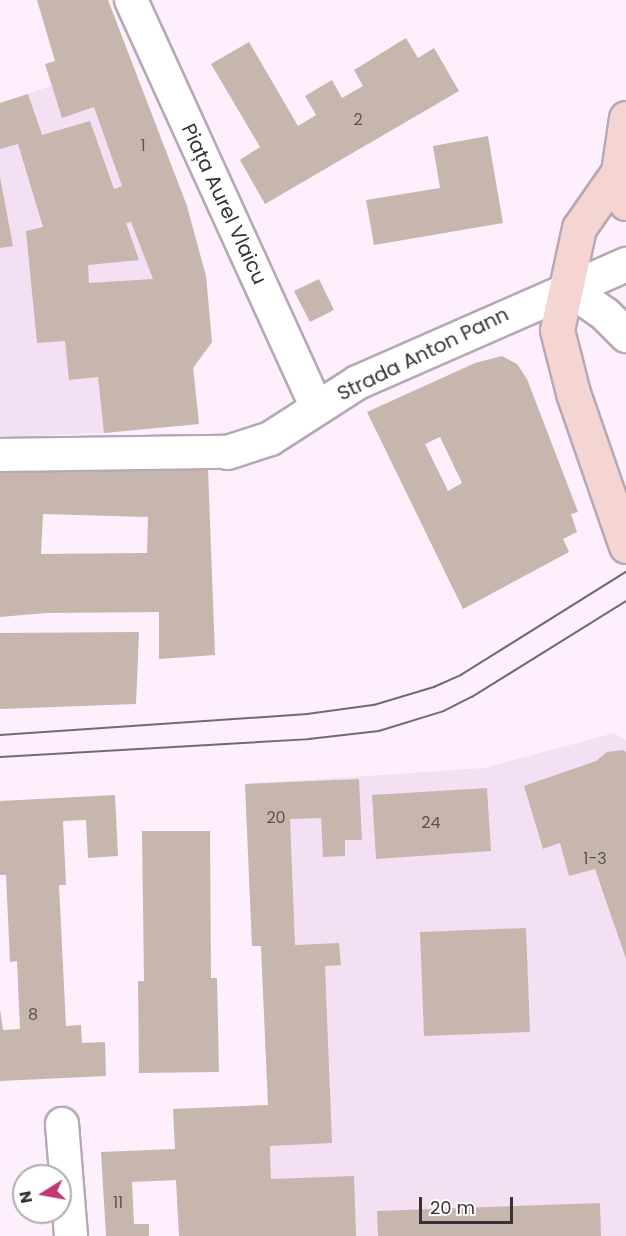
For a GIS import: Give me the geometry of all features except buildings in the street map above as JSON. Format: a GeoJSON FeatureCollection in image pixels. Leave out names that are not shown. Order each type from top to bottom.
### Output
{"type":"FeatureCollection","features":[{"type":"Feature","properties":{"kind":"main road"},"geometry":{"type":"LineString","coordinates":[[626,118],[622,187],[579,228],[568,288],[557,330],[573,393],[626,546]]}},
{"type":"Feature","properties":{"kind":"street","name":"Piața Aurel Vlaicu"},"geometry":{"type":"LineString","coordinates":[[131,0],[317,408]]}},
{"type":"Feature","properties":{"kind":"street","name":"Strada Anton Pann"},"geometry":{"type":"LineString","coordinates":[[0,455],[227,452],[270,438],[357,382],[626,264]]}},
{"type":"Feature","properties":{"kind":"street"},"geometry":{"type":"LineString","coordinates":[[568,288],[605,314],[626,335]]}},
{"type":"Feature","properties":{"kind":"street"},"geometry":{"type":"LineString","coordinates":[[62,1124],[71,1236]]}},
{"type":"Feature","properties":{"kind":"shaded area"},"geometry":{"type":"Polygon","coordinates":[[[129,60],[206,276],[212,342],[194,368],[199,424],[104,433],[0,437],[0,103],[129,60]]]}},
{"type":"Feature","properties":{"kind":"shaded area"},"geometry":{"type":"Polygon","coordinates":[[[614,733],[626,740],[626,1236],[274,1236],[261,946],[252,946],[245,784],[484,768],[614,733]]]}},
{"type":"Feature","properties":{"kind":"tram line"},"geometry":{"type":"LineString","coordinates":[[0,735],[307,714],[374,705],[434,687],[461,675],[626,572]]}},
{"type":"Feature","properties":{"kind":"tram line"},"geometry":{"type":"LineString","coordinates":[[0,757],[309,739],[379,731],[444,711],[472,697],[626,601]]}}]}
